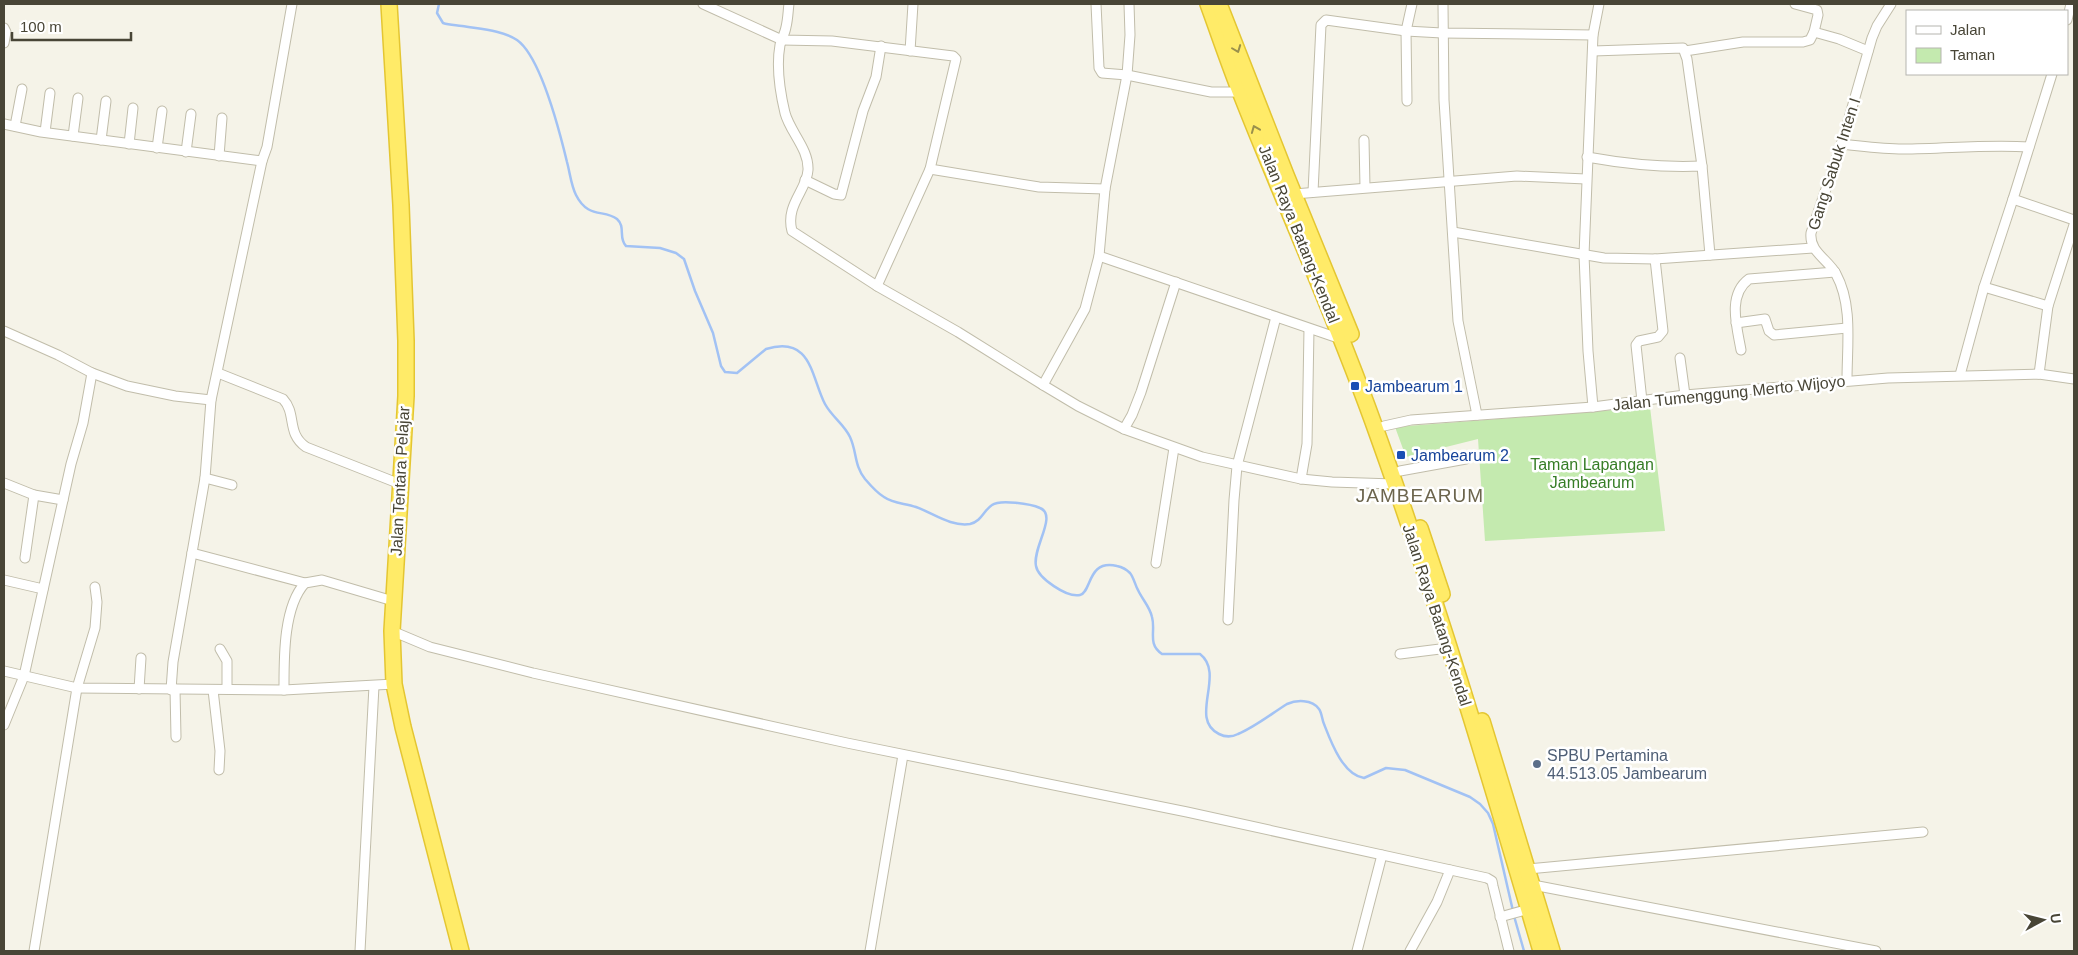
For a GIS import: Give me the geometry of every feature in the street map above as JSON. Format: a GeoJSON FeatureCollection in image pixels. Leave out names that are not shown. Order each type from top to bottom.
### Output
{"type":"FeatureCollection","features":[{"type":"Feature","properties":{"kind":"highway","name":"Jalan Tentara Pelajar"},"geometry":{"type":"LineString","coordinates":[[389,4],[401,205],[406,341],[406,396],[392,631],[394,684],[403,727],[461,951]]}},
{"type":"Feature","properties":{"kind":"highway","name":"Jalan Raya Batang-Kendal"},"geometry":{"type":"LineString","coordinates":[[1208,4],[1241,92],[1300,223],[1339,302],[1384,426],[1397,478],[1523,911],[1541,951]]}},
{"type":"Feature","properties":{"kind":"highway","name":"Jalan Raya Batang-Kendal"},"geometry":{"type":"LineString","coordinates":[[1219,4],[1294,194],[1300,223],[1341,339],[1431,560],[1552,951]]}},
{"type":"Feature","properties":{"kind":"street"},"geometry":{"type":"LineString","coordinates":[[176,737],[173,662],[205,478],[212,400],[262,161],[267,147],[292,4]]}},
{"type":"Feature","properties":{"kind":"street"},"geometry":{"type":"LineString","coordinates":[[703,4],[782,40],[832,41],[881,46],[953,56],[957,61],[930,169],[877,286]]}},
{"type":"Feature","properties":{"kind":"street"},"geometry":{"type":"LineString","coordinates":[[789,4],[787,25],[779,55],[780,88],[786,116],[802,148],[808,167],[807,178],[795,198],[790,218],[792,231],[877,286],[958,332],[1078,406],[1124,429],[1174,448],[1237,466],[1301,479],[1332,482],[1397,478],[1466,459]]}},
{"type":"Feature","properties":{"kind":"street"},"geometry":{"type":"LineString","coordinates":[[910,51],[913,4]]}},
{"type":"Feature","properties":{"kind":"street"},"geometry":{"type":"LineString","coordinates":[[1096,4],[1100,72],[1127,75],[1211,92],[1241,92]]}},
{"type":"Feature","properties":{"kind":"street"},"geometry":{"type":"LineString","coordinates":[[1043,385],[1085,309],[1099,256],[1105,189],[1127,75],[1130,35],[1129,4]]}},
{"type":"Feature","properties":{"kind":"street"},"geometry":{"type":"LineString","coordinates":[[1407,101],[1406,31],[1412,4]]}},
{"type":"Feature","properties":{"kind":"street"},"geometry":{"type":"LineString","coordinates":[[1443,4],[1444,100],[1458,321],[1477,415]]}},
{"type":"Feature","properties":{"kind":"street"},"geometry":{"type":"LineString","coordinates":[[1593,407],[1588,350],[1584,254],[1593,51],[1599,4]]}},
{"type":"Feature","properties":{"kind":"street"},"geometry":{"type":"LineString","coordinates":[[1593,51],[1680,47],[1685,50],[1760,41],[1802,42],[1810,40],[1818,15],[1817,10],[1797,4]]}},
{"type":"Feature","properties":{"kind":"street","name":"Gang Sabuk Inten I"},"geometry":{"type":"LineString","coordinates":[[1847,380],[1847,328],[1844,291],[1835,272],[1827,261],[1813,248],[1810,233],[1841,144],[1868,51],[1877,26],[1891,4]]}},
{"type":"Feature","properties":{"kind":"street"},"geometry":{"type":"LineString","coordinates":[[1313,192],[1321,25],[1326,20],[1406,31],[1594,35]]}},
{"type":"Feature","properties":{"kind":"street"},"geometry":{"type":"LineString","coordinates":[[4,28],[6,32],[4,43]]}},
{"type":"Feature","properties":{"kind":"street"},"geometry":{"type":"LineString","coordinates":[[1814,32],[1839,39],[1868,51]]}},
{"type":"Feature","properties":{"kind":"street"},"geometry":{"type":"LineString","coordinates":[[805,180],[834,194],[841,195],[862,111],[876,77],[881,46]]}},
{"type":"Feature","properties":{"kind":"street"},"geometry":{"type":"LineString","coordinates":[[1685,50],[1702,166],[1710,255]]}},
{"type":"Feature","properties":{"kind":"street"},"geometry":{"type":"LineString","coordinates":[[1960,376],[1984,287],[2052,75]]}},
{"type":"Feature","properties":{"kind":"street"},"geometry":{"type":"LineString","coordinates":[[15,126],[22,89]]}},
{"type":"Feature","properties":{"kind":"street"},"geometry":{"type":"LineString","coordinates":[[45,132],[50,93]]}},
{"type":"Feature","properties":{"kind":"street"},"geometry":{"type":"LineString","coordinates":[[73,136],[78,98]]}},
{"type":"Feature","properties":{"kind":"street"},"geometry":{"type":"LineString","coordinates":[[101,140],[106,101]]}},
{"type":"Feature","properties":{"kind":"street"},"geometry":{"type":"LineString","coordinates":[[129,144],[133,108]]}},
{"type":"Feature","properties":{"kind":"street"},"geometry":{"type":"LineString","coordinates":[[157,148],[162,111]]}},
{"type":"Feature","properties":{"kind":"street"},"geometry":{"type":"LineString","coordinates":[[186,152],[191,114]]}},
{"type":"Feature","properties":{"kind":"street"},"geometry":{"type":"LineString","coordinates":[[219,156],[222,118]]}},
{"type":"Feature","properties":{"kind":"street"},"geometry":{"type":"LineString","coordinates":[[4,124],[45,132],[262,161]]}},
{"type":"Feature","properties":{"kind":"street"},"geometry":{"type":"LineString","coordinates":[[1364,140],[1365,187]]}},
{"type":"Feature","properties":{"kind":"street"},"geometry":{"type":"LineString","coordinates":[[1841,144],[1900,149],[1971,148],[1996,145],[2029,147]]}},
{"type":"Feature","properties":{"kind":"street"},"geometry":{"type":"LineString","coordinates":[[1587,157],[1628,164],[1670,168],[1702,166]]}},
{"type":"Feature","properties":{"kind":"street"},"geometry":{"type":"LineString","coordinates":[[930,169],[1039,187],[1105,189]]}},
{"type":"Feature","properties":{"kind":"street"},"geometry":{"type":"LineString","coordinates":[[1294,194],[1517,176],[1586,179]]}},
{"type":"Feature","properties":{"kind":"street"},"geometry":{"type":"LineString","coordinates":[[2013,199],[2074,220]]}},
{"type":"Feature","properties":{"kind":"street"},"geometry":{"type":"LineString","coordinates":[[2039,374],[2048,306],[2074,225]]}},
{"type":"Feature","properties":{"kind":"street"},"geometry":{"type":"LineString","coordinates":[[1453,232],[1604,258],[1655,259],[1813,248]]}},
{"type":"Feature","properties":{"kind":"street"},"geometry":{"type":"LineString","coordinates":[[1099,256],[1341,339]]}},
{"type":"Feature","properties":{"kind":"street"},"geometry":{"type":"LineString","coordinates":[[1642,401],[1636,345],[1639,341],[1658,337],[1663,331],[1655,259]]}},
{"type":"Feature","properties":{"kind":"street"},"geometry":{"type":"LineString","coordinates":[[1742,350],[1736,324],[1735,299],[1741,287],[1749,279],[1835,272]]}},
{"type":"Feature","properties":{"kind":"street"},"geometry":{"type":"LineString","coordinates":[[1124,429],[1141,392],[1176,282]]}},
{"type":"Feature","properties":{"kind":"street"},"geometry":{"type":"LineString","coordinates":[[1984,287],[2048,306]]}},
{"type":"Feature","properties":{"kind":"street"},"geometry":{"type":"LineString","coordinates":[[1228,620],[1237,466],[1276,317]]}},
{"type":"Feature","properties":{"kind":"street"},"geometry":{"type":"LineString","coordinates":[[1736,324],[1764,318],[1767,320],[1769,331],[1774,335],[1847,328]]}},
{"type":"Feature","properties":{"kind":"street"},"geometry":{"type":"LineString","coordinates":[[1301,479],[1307,444],[1309,329]]}},
{"type":"Feature","properties":{"kind":"street"},"geometry":{"type":"LineString","coordinates":[[4,331],[58,355],[92,373],[132,388],[175,396],[212,400]]}},
{"type":"Feature","properties":{"kind":"street"},"geometry":{"type":"LineString","coordinates":[[1680,358],[1686,395]]}},
{"type":"Feature","properties":{"kind":"street"},"geometry":{"type":"LineString","coordinates":[[4,725],[24,676],[63,500],[83,423],[92,373]]}},
{"type":"Feature","properties":{"kind":"street"},"geometry":{"type":"LineString","coordinates":[[218,373],[283,399],[287,404],[295,436],[306,447],[400,484]]}},
{"type":"Feature","properties":{"kind":"street","name":"Jalan Tumenggung Merto Wijoyo"},"geometry":{"type":"LineString","coordinates":[[1384,426],[1411,420],[1593,407],[1686,395],[1847,380],[2039,374],[2074,378]]}},
{"type":"Feature","properties":{"kind":"street"},"geometry":{"type":"LineString","coordinates":[[1156,563],[1174,448]]}},
{"type":"Feature","properties":{"kind":"street"},"geometry":{"type":"LineString","coordinates":[[205,478],[232,485]]}},
{"type":"Feature","properties":{"kind":"street"},"geometry":{"type":"LineString","coordinates":[[4,483],[34,494],[63,500]]}},
{"type":"Feature","properties":{"kind":"street"},"geometry":{"type":"LineString","coordinates":[[25,558],[34,494]]}},
{"type":"Feature","properties":{"kind":"street"},"geometry":{"type":"LineString","coordinates":[[192,553],[305,584],[322,580],[394,601]]}},
{"type":"Feature","properties":{"kind":"street"},"geometry":{"type":"LineString","coordinates":[[4,580],[43,589]]}},
{"type":"Feature","properties":{"kind":"street"},"geometry":{"type":"LineString","coordinates":[[284,690],[284,664],[292,601],[305,584]]}},
{"type":"Feature","properties":{"kind":"street"},"geometry":{"type":"LineString","coordinates":[[34,951],[77,688],[95,628],[97,602],[95,587]]}},
{"type":"Feature","properties":{"kind":"street"},"geometry":{"type":"LineString","coordinates":[[392,631],[430,647],[533,673],[903,755],[1187,812],[1487,878],[1492,881],[1509,951]]}},
{"type":"Feature","properties":{"kind":"street"},"geometry":{"type":"LineString","coordinates":[[1400,654],[1448,648]]}},
{"type":"Feature","properties":{"kind":"street"},"geometry":{"type":"LineString","coordinates":[[220,650],[227,661],[227,690]]}},
{"type":"Feature","properties":{"kind":"street"},"geometry":{"type":"LineString","coordinates":[[139,689],[141,658]]}},
{"type":"Feature","properties":{"kind":"street"},"geometry":{"type":"LineString","coordinates":[[4,671],[77,688],[284,690],[394,684]]}},
{"type":"Feature","properties":{"kind":"street"},"geometry":{"type":"LineString","coordinates":[[360,951],[374,686]]}},
{"type":"Feature","properties":{"kind":"street"},"geometry":{"type":"LineString","coordinates":[[213,690],[220,751],[219,770]]}},
{"type":"Feature","properties":{"kind":"street"},"geometry":{"type":"LineString","coordinates":[[870,951],[903,755]]}},
{"type":"Feature","properties":{"kind":"street"},"geometry":{"type":"LineString","coordinates":[[1528,869],[1923,832]]}},
{"type":"Feature","properties":{"kind":"street"},"geometry":{"type":"LineString","coordinates":[[1357,951],[1382,855]]}},
{"type":"Feature","properties":{"kind":"street"},"geometry":{"type":"LineString","coordinates":[[1410,951],[1437,902],[1450,870]]}},
{"type":"Feature","properties":{"kind":"street"},"geometry":{"type":"LineString","coordinates":[[1533,885],[1876,951]]}},
{"type":"Feature","properties":{"kind":"street"},"geometry":{"type":"LineString","coordinates":[[1502,917],[1523,911]]}},
{"type":"Feature","properties":{"kind":"green space","name":"Taman Lapangan Jambearum"},"geometry":{"type":"Polygon","coordinates":[[[1650,407],[1665,531],[1485,541],[1478,439],[1406,457],[1395,427],[1650,407]]]}},
{"type":"Feature","properties":{"kind":"waterway"},"geometry":{"type":"LineString","coordinates":[[439,4],[437,13],[443,23],[504,34],[517,40],[526,49],[542,78],[560,133],[576,195],[581,203],[591,211],[612,216],[620,222],[622,240],[626,246],[660,248],[676,253],[684,259],[713,333],[721,366],[725,372],[737,373],[766,349],[781,346],[793,348],[808,361],[825,404],[847,432],[861,474],[881,495],[892,501],[916,507],[949,522],[963,524],[974,523],[989,507],[996,503],[1016,503],[1040,508],[1045,512],[1046,525],[1037,550],[1036,566],[1047,581],[1061,590],[1074,595],[1084,593],[1095,571],[1100,567],[1107,565],[1123,568],[1131,575],[1151,613],[1153,642],[1157,650],[1162,654],[1200,654],[1207,663],[1210,673],[1206,707],[1207,718],[1210,727],[1219,734],[1226,736],[1236,735],[1257,724],[1287,704],[1299,701],[1312,703],[1321,712],[1330,740],[1339,757],[1350,771],[1357,776],[1364,778],[1386,768],[1405,770],[1470,797],[1488,813],[1493,824],[1513,911]]}},
{"type":"Feature","properties":{"kind":"waterway"},"geometry":{"type":"LineString","coordinates":[[1514,916],[1524,951]]}},
{"type":"Feature","properties":{"kind":"place","name":"Jambearum 1"},"geometry":{"type":"Point","coordinates":[1355,386]}},
{"type":"Feature","properties":{"kind":"place","name":"Jambearum 2"},"geometry":{"type":"Point","coordinates":[1401,455]}},
{"type":"Feature","properties":{"kind":"place","name":"SPBU Pertamina 44.513.05 Jambearum"},"geometry":{"type":"Point","coordinates":[1537,764]}},
{"type":"Feature","properties":{"kind":"district","name":"JAMBEARUM"},"geometry":{"type":"Point","coordinates":[1420,495]}}]}
